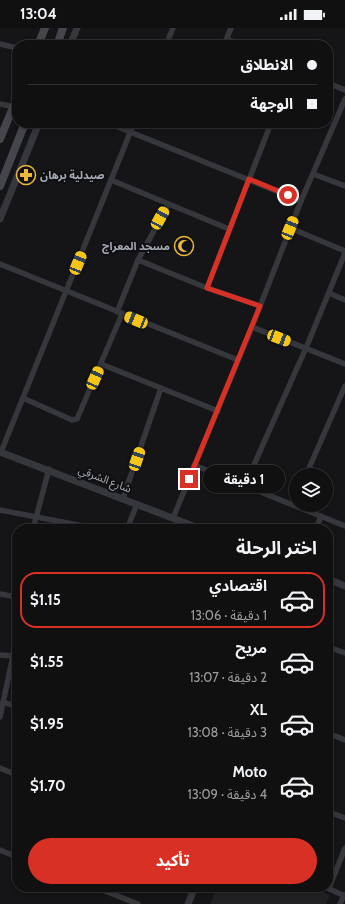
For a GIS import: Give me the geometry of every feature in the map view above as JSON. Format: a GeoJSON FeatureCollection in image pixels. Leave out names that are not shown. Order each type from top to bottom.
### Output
{"type":"FeatureCollection","features":[{"type":"Feature","properties":{"kind":"main road"},"geometry":{"type":"LineString","coordinates":[[40,40],[45,28]]}},
{"type":"Feature","properties":{"kind":"main road"},"geometry":{"type":"LineString","coordinates":[[59,40],[63,28]]}},
{"type":"Feature","properties":{"kind":"main road"},"geometry":{"type":"LineString","coordinates":[[0,140],[12,112]]}},
{"type":"Feature","properties":{"kind":"main road"},"geometry":{"type":"LineString","coordinates":[[0,186],[23,128]]}},
{"type":"Feature","properties":{"kind":"street"},"geometry":{"type":"LineString","coordinates":[[72,40],[77,28]]}},
{"type":"Feature","properties":{"kind":"street"},"geometry":{"type":"LineString","coordinates":[[168,40],[173,28]]}},
{"type":"Feature","properties":{"kind":"street"},"geometry":{"type":"LineString","coordinates":[[227,39],[232,28]]}},
{"type":"Feature","properties":{"kind":"street"},"geometry":{"type":"LineString","coordinates":[[0,44],[12,47]]}},
{"type":"Feature","properties":{"kind":"street"},"geometry":{"type":"LineString","coordinates":[[333,85],[345,90]]}},
{"type":"Feature","properties":{"kind":"street"},"geometry":{"type":"LineString","coordinates":[[173,518],[252,327],[301,201],[344,106],[345,99]]}},
{"type":"Feature","properties":{"kind":"street"},"geometry":{"type":"LineString","coordinates":[[0,104],[12,107]]}},
{"type":"Feature","properties":{"kind":"street"},"geometry":{"type":"LineString","coordinates":[[0,219],[37,128]]}},
{"type":"Feature","properties":{"kind":"street"},"geometry":{"type":"LineString","coordinates":[[122,128],[301,201]]}},
{"type":"Feature","properties":{"kind":"street"},"geometry":{"type":"LineString","coordinates":[[0,452],[132,128]]}},
{"type":"Feature","properties":{"kind":"street"},"geometry":{"type":"LineString","coordinates":[[207,288],[269,128]]}},
{"type":"Feature","properties":{"kind":"street"},"geometry":{"type":"LineString","coordinates":[[313,174],[345,186]]}},
{"type":"Feature","properties":{"kind":"street"},"geometry":{"type":"LineString","coordinates":[[111,180],[168,205],[229,228]]}},
{"type":"Feature","properties":{"kind":"street"},"geometry":{"type":"LineString","coordinates":[[23,398],[75,420],[77,419],[101,364],[138,260],[168,205]]}},
{"type":"Feature","properties":{"kind":"street"},"geometry":{"type":"LineString","coordinates":[[245,485],[306,348],[345,252],[290,228]]}},
{"type":"Feature","properties":{"kind":"street"},"geometry":{"type":"LineString","coordinates":[[138,260],[207,288],[260,306]]}},
{"type":"Feature","properties":{"kind":"street"},"geometry":{"type":"LineString","coordinates":[[0,264],[238,360]]}},
{"type":"Feature","properties":{"kind":"street"},"geometry":{"type":"LineString","coordinates":[[329,293],[345,300]]}},
{"type":"Feature","properties":{"kind":"street"},"geometry":{"type":"LineString","coordinates":[[252,327],[345,364]]}},
{"type":"Feature","properties":{"kind":"street"},"geometry":{"type":"LineString","coordinates":[[101,364],[218,411]]}},
{"type":"Feature","properties":{"kind":"street"},"geometry":{"type":"LineString","coordinates":[[309,468],[345,386]]}},
{"type":"Feature","properties":{"kind":"street"},"geometry":{"type":"LineString","coordinates":[[123,498],[161,388]]}},
{"type":"Feature","properties":{"kind":"street","name":"شارع الشرقي"},"geometry":{"type":"LineString","coordinates":[[0,452],[49,469],[188,524]]}},
{"type":"Feature","properties":{"kind":"street"},"geometry":{"type":"LineString","coordinates":[[194,466],[289,503]]}},
{"type":"Feature","properties":{"kind":"street"},"geometry":{"type":"LineString","coordinates":[[34,524],[49,469]]}},
{"type":"Feature","properties":{"kind":"street"},"geometry":{"type":"LineString","coordinates":[[129,524],[138,504]]}},
{"type":"Feature","properties":{"kind":"street"},"geometry":{"type":"LineString","coordinates":[[0,510],[75,524]]}},
{"type":"Feature","properties":{"kind":"street"},"geometry":{"type":"LineString","coordinates":[[311,512],[345,526]]}},
{"type":"Feature","properties":{"kind":"street"},"geometry":{"type":"LineString","coordinates":[[318,524],[321,516]]}},
{"type":"Feature","properties":{"kind":"street"},"geometry":{"type":"LineString","coordinates":[[333,581],[345,586]]}},
{"type":"Feature","properties":{"kind":"street"},"geometry":{"type":"LineString","coordinates":[[0,594],[12,596]]}},
{"type":"Feature","properties":{"kind":"street"},"geometry":{"type":"LineString","coordinates":[[333,649],[345,653]]}},
{"type":"Feature","properties":{"kind":"street"},"geometry":{"type":"LineString","coordinates":[[0,655],[12,656]]}},
{"type":"Feature","properties":{"kind":"street"},"geometry":{"type":"LineString","coordinates":[[0,717],[12,661]]}},
{"type":"Feature","properties":{"kind":"street"},"geometry":{"type":"LineString","coordinates":[[3,702],[12,705]]}},
{"type":"Feature","properties":{"kind":"street"},"geometry":{"type":"LineString","coordinates":[[333,735],[345,740]]}},
{"type":"Feature","properties":{"kind":"street"},"geometry":{"type":"LineString","coordinates":[[0,768],[12,773]]}},
{"type":"Feature","properties":{"kind":"street"},"geometry":{"type":"LineString","coordinates":[[333,814],[345,818]]}},
{"type":"Feature","properties":{"kind":"street"},"geometry":{"type":"LineString","coordinates":[[333,875],[345,848]]}},
{"type":"Feature","properties":{"kind":"street"},"geometry":{"type":"LineString","coordinates":[[0,850],[12,855]]}},
{"type":"Feature","properties":{"kind":"street"},"geometry":{"type":"LineString","coordinates":[[333,890],[344,895],[340,904]]}},
{"type":"Feature","properties":{"kind":"street"},"geometry":{"type":"LineString","coordinates":[[107,892],[138,904]]}},
{"type":"Feature","properties":{"kind":"street"},"geometry":{"type":"LineString","coordinates":[[188,904],[193,892]]}},
{"type":"Feature","properties":{"kind":"shaded area"},"geometry":{"type":"Polygon","coordinates":[[[215,892],[323,892],[330,895],[326,904],[210,904],[215,892]]]}},
{"type":"Feature","properties":{"kind":"place","name":"صيدلية برهان"},"geometry":{"type":"Point","coordinates":[26,175]}},
{"type":"Feature","properties":{"kind":"place","name":"مسجد المعراج"},"geometry":{"type":"Point","coordinates":[184,246]}},
{"type":"Feature","properties":{"kind":"route"},"geometry":{"type":"LineString","coordinates":[[189,479],[260,306],[207,288],[249,179],[288,195]]}}]}
